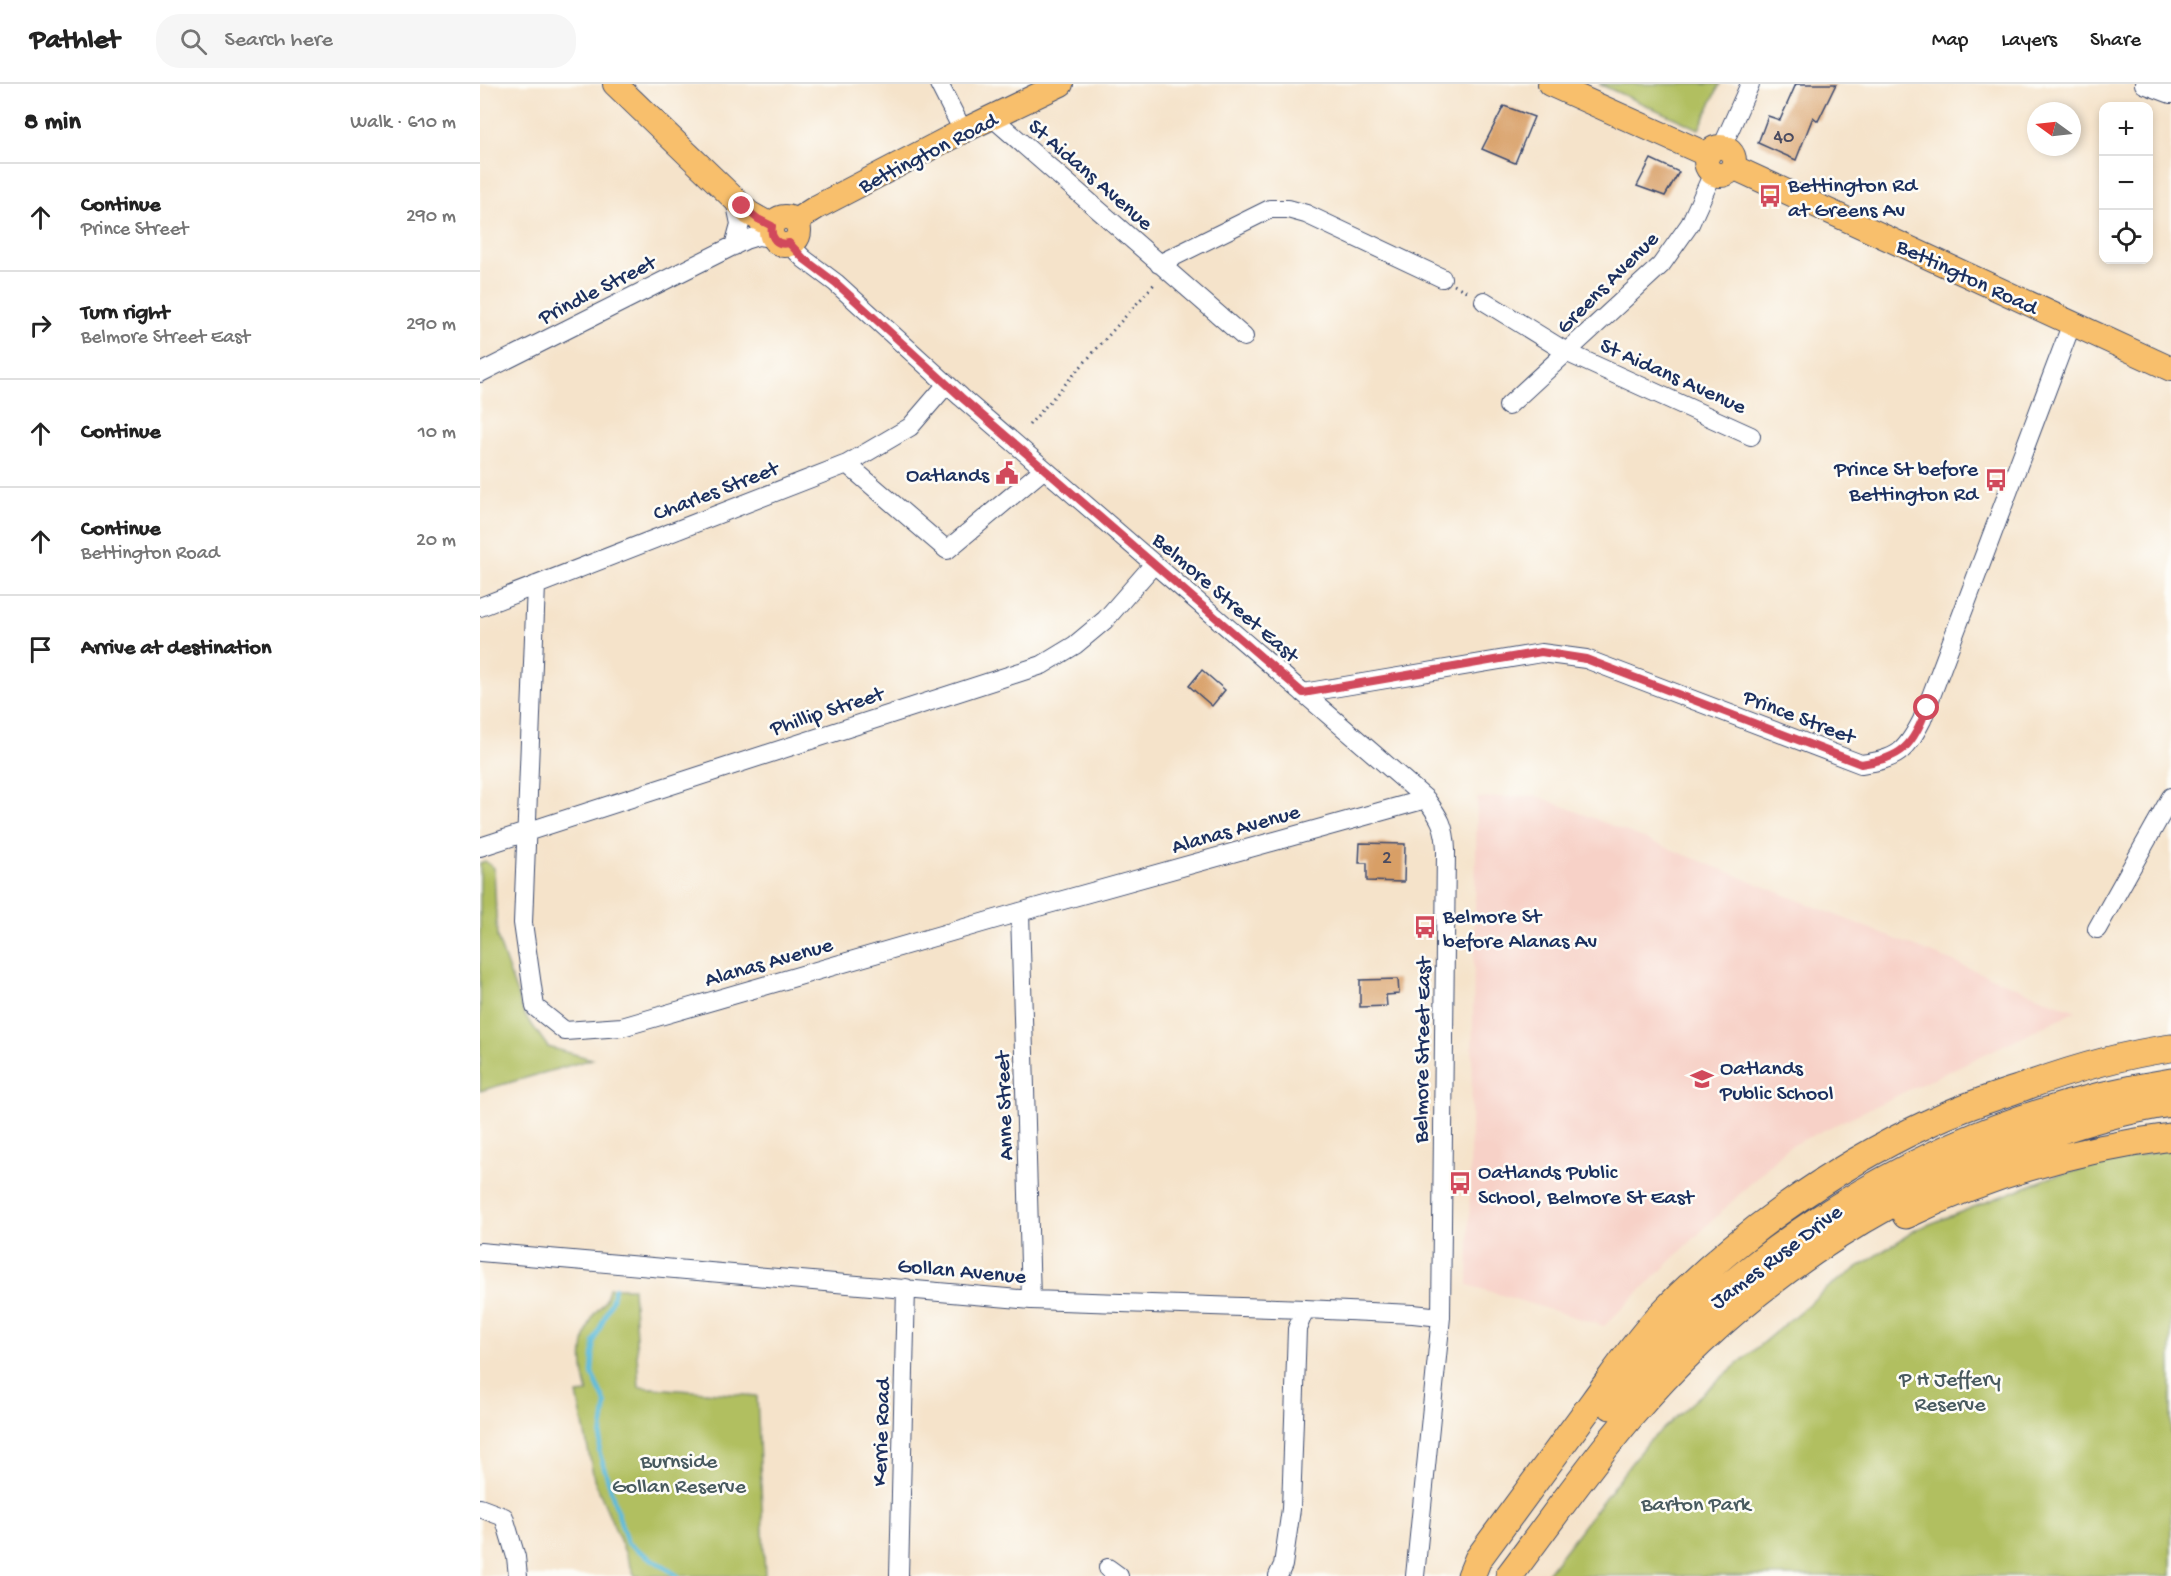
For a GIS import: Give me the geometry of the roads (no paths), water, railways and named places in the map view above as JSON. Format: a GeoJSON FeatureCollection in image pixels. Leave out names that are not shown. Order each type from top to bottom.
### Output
{"type":"FeatureCollection","features":[{"type":"Feature","properties":{"kind":"highway"},"geometry":{"type":"LineString","coordinates":[[1472,1576],[1478,1559],[1657,1319],[1699,1278],[1781,1212],[1831,1177],[1882,1146],[1930,1122],[2089,1065],[2171,1048]]}},
{"type":"Feature","properties":{"kind":"highway","name":"James Ruse Drive"},"geometry":{"type":"LineString","coordinates":[[1481,1576],[1587,1434],[1625,1388],[1704,1307],[1793,1236],[1887,1178],[1936,1154],[2035,1114],[2096,1097],[2171,1082]]}},
{"type":"Feature","properties":{"kind":"highway","name":"James Ruse Drive"},"geometry":{"type":"LineString","coordinates":[[1509,1576],[1630,1417],[1680,1362],[1763,1287],[1858,1221],[1947,1174],[2058,1130],[2171,1103]]}},
{"type":"Feature","properties":{"kind":"highway"},"geometry":{"type":"LineString","coordinates":[[1630,1417],[1771,1299],[1863,1237],[1956,1191],[2011,1172],[2112,1146],[2171,1137]]}},
{"type":"Feature","properties":{"kind":"main road"},"geometry":{"type":"LineString","coordinates":[[615,84],[735,200],[758,219],[782,232]]}},
{"type":"Feature","properties":{"kind":"main road","name":"Bettington Road"},"geometry":{"type":"LineString","coordinates":[[782,232],[817,207],[963,131],[1061,84]]}},
{"type":"Feature","properties":{"kind":"main road","name":"Bettington Road"},"geometry":{"type":"LineString","coordinates":[[1551,84],[2171,369]]}},
{"type":"Feature","properties":{"kind":"street"},"geometry":{"type":"LineString","coordinates":[[939,84],[963,131]]}},
{"type":"Feature","properties":{"kind":"street","name":"Greens Avenue"},"geometry":{"type":"LineString","coordinates":[[1508,406],[1661,265],[1690,224],[1750,84]]}},
{"type":"Feature","properties":{"kind":"street"},"geometry":{"type":"LineString","coordinates":[[2144,84],[2171,94]]}},
{"type":"Feature","properties":{"kind":"street","name":"St Aidans Avenue"},"geometry":{"type":"LineString","coordinates":[[993,118],[1158,273],[1244,337]]}},
{"type":"Feature","properties":{"kind":"street"},"geometry":{"type":"LineString","coordinates":[[734,246],[740,224],[735,200]]}},
{"type":"Feature","properties":{"kind":"street"},"geometry":{"type":"LineString","coordinates":[[1158,273],[1270,209],[1288,209],[1306,214],[1442,278]]}},
{"type":"Feature","properties":{"kind":"street","name":"Prindle Street"},"geometry":{"type":"LineString","coordinates":[[480,374],[734,246],[758,236],[782,232]]}},
{"type":"Feature","properties":{"kind":"street","name":"Belmore Street East"},"geometry":{"type":"LineString","coordinates":[[782,232],[804,259],[836,283],[1044,469],[1426,799],[1439,816],[1445,832],[1441,1317],[1415,1576]]}},
{"type":"Feature","properties":{"kind":"street","name":"St Aidans Avenue"},"geometry":{"type":"LineString","coordinates":[[1484,301],[1568,353],[1751,436]]}},
{"type":"Feature","properties":{"kind":"street","name":"Prince Street"},"geometry":{"type":"LineString","coordinates":[[1303,693],[1541,652],[1586,659],[1861,764],[1880,761],[1896,754],[1910,743],[1922,720],[2072,323]]}},
{"type":"Feature","properties":{"kind":"street","name":"Charles Street"},"geometry":{"type":"LineString","coordinates":[[480,607],[847,464],[910,427],[947,384]]}},
{"type":"Feature","properties":{"kind":"street"},"geometry":{"type":"LineString","coordinates":[[847,464],[947,550],[1044,469]]}},
{"type":"Feature","properties":{"kind":"street","name":"Phillip Street"},"geometry":{"type":"LineString","coordinates":[[480,847],[1042,665],[1076,645],[1105,620],[1154,564]]}},
{"type":"Feature","properties":{"kind":"street","name":"Alanas Avenue"},"geometry":{"type":"LineString","coordinates":[[536,585],[523,923],[535,1007],[565,1031],[622,1027],[1020,912],[1426,799]]}},
{"type":"Feature","properties":{"kind":"street"},"geometry":{"type":"LineString","coordinates":[[2097,929],[2171,797]]}},
{"type":"Feature","properties":{"kind":"street","name":"Anne Street"},"geometry":{"type":"LineString","coordinates":[[1020,912],[1031,1300]]}},
{"type":"Feature","properties":{"kind":"street","name":"Gollan Avenue"},"geometry":{"type":"LineString","coordinates":[[480,1252],[1031,1300],[1305,1309],[1441,1317]]}},
{"type":"Feature","properties":{"kind":"street","name":"Kerrie Road"},"geometry":{"type":"LineString","coordinates":[[899,1576],[906,1288]]}},
{"type":"Feature","properties":{"kind":"street"},"geometry":{"type":"LineString","coordinates":[[1278,1576],[1283,1565],[1291,1509],[1297,1329],[1305,1309]]}},
{"type":"Feature","properties":{"kind":"street"},"geometry":{"type":"LineString","coordinates":[[480,1508],[504,1517],[516,1557],[518,1576]]}},
{"type":"Feature","properties":{"kind":"waterway"},"geometry":{"type":"LineString","coordinates":[[615,1288],[594,1342],[592,1374],[606,1404],[599,1451],[627,1543],[678,1576]]}},
{"type":"Feature","properties":{"kind":"place","name":"Bettington Rd at Greens Av"},"geometry":{"type":"Point","coordinates":[1770,196]}},
{"type":"Feature","properties":{"kind":"place","name":"Oatlands"},"geometry":{"type":"Point","coordinates":[1007,473]}},
{"type":"Feature","properties":{"kind":"place","name":"Prince St before Bettington Rd"},"geometry":{"type":"Point","coordinates":[1996,480]}},
{"type":"Feature","properties":{"kind":"place","name":"Belmore St before Alanas Av"},"geometry":{"type":"Point","coordinates":[1425,927]}},
{"type":"Feature","properties":{"kind":"place","name":"Oatlands Public School"},"geometry":{"type":"Point","coordinates":[1702,1079]}},
{"type":"Feature","properties":{"kind":"place","name":"Oatlands Public School, Belmore St East"},"geometry":{"type":"Point","coordinates":[1460,1183]}},
{"type":"Feature","properties":{"kind":"park label","name":"P H Jeffery Reserve"},"geometry":{"type":"Point","coordinates":[1950,1390]}},
{"type":"Feature","properties":{"kind":"park label","name":"Burnside Gollan Reserve"},"geometry":{"type":"Point","coordinates":[679,1472]}},
{"type":"Feature","properties":{"kind":"park label","name":"Barton Park"},"geometry":{"type":"Point","coordinates":[1696,1502]}}]}
